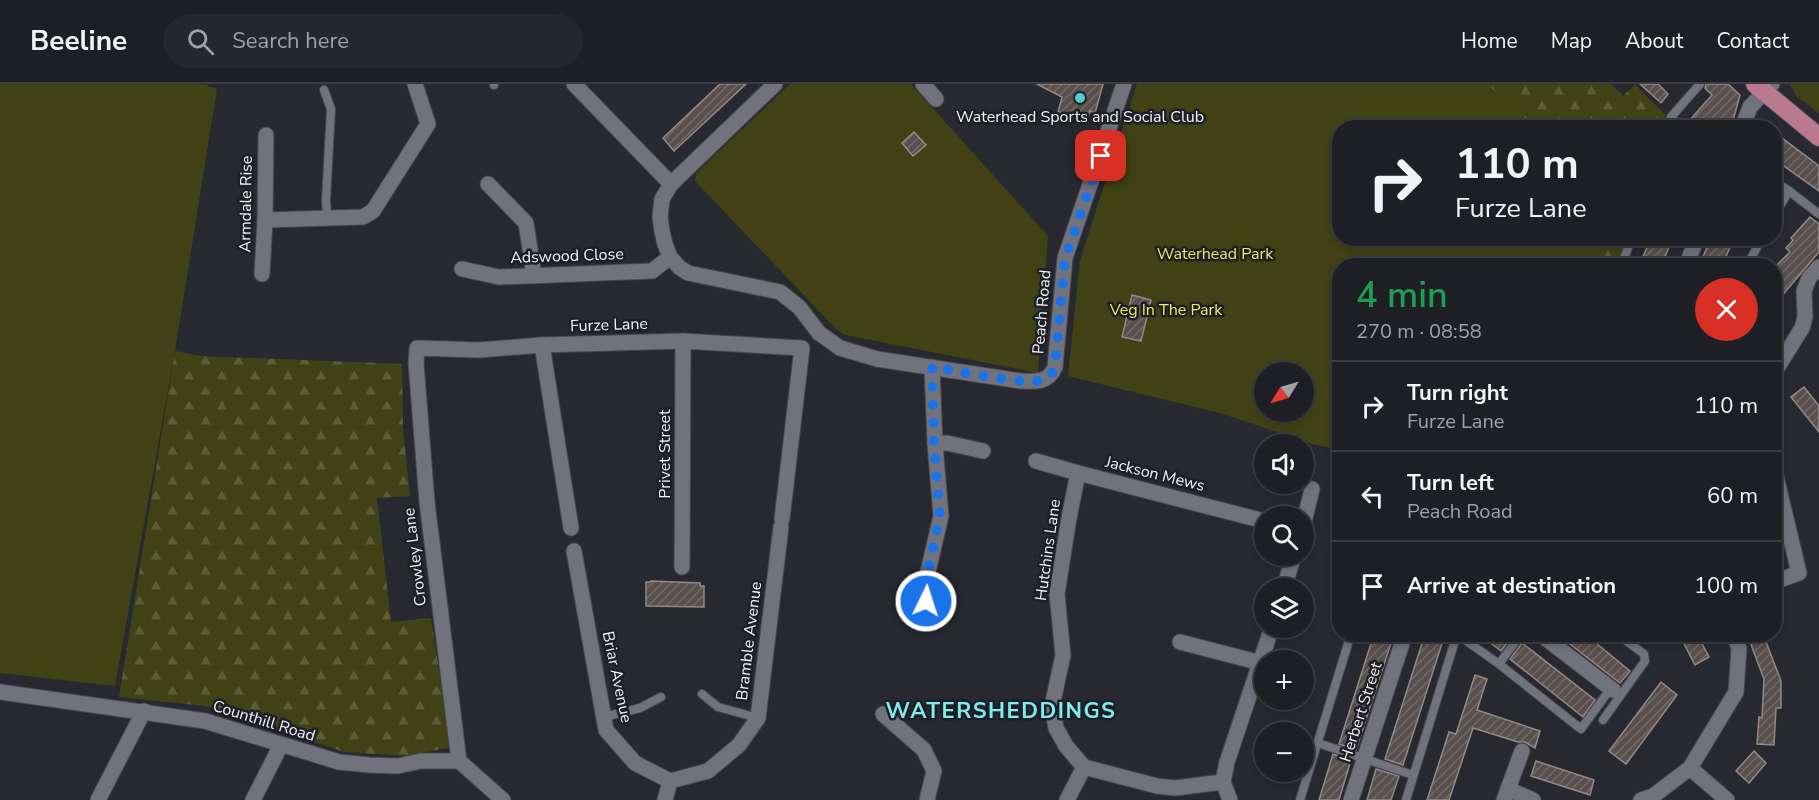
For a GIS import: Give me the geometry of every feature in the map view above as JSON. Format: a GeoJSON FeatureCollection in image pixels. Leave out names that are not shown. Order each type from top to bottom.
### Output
{"type":"FeatureCollection","features":[{"type":"Feature","properties":{"kind":"main road"},"geometry":{"type":"LineString","coordinates":[[1764,87],[1819,137]]}},
{"type":"Feature","properties":{"kind":"street"},"geometry":{"type":"LineString","coordinates":[[265,220],[363,218],[374,211],[428,124],[415,84]]}},
{"type":"Feature","properties":{"kind":"street"},"geometry":{"type":"LineString","coordinates":[[574,84],[671,184]]}},
{"type":"Feature","properties":{"kind":"street"},"geometry":{"type":"LineString","coordinates":[[775,84],[671,184],[662,199],[660,217],[665,244],[670,258],[688,273],[780,292],[799,307],[819,333],[840,348],[877,359],[932,367],[934,444],[940,516],[927,576]]}},
{"type":"Feature","properties":{"kind":"street"},"geometry":{"type":"LineString","coordinates":[[922,84],[936,99]]}},
{"type":"Feature","properties":{"kind":"street","name":"Peach Road"},"geometry":{"type":"LineString","coordinates":[[932,367],[1021,381],[1043,380],[1053,373],[1065,258],[1124,84]]}},
{"type":"Feature","properties":{"kind":"street"},"geometry":{"type":"LineString","coordinates":[[1745,120],[1750,107],[1764,87]]}},
{"type":"Feature","properties":{"kind":"street","name":"Armdale Rise"},"geometry":{"type":"LineString","coordinates":[[262,274],[266,135]]}},
{"type":"Feature","properties":{"kind":"street"},"geometry":{"type":"LineString","coordinates":[[488,184],[526,223],[534,276]]}},
{"type":"Feature","properties":{"kind":"street","name":"Adswood Close"},"geometry":{"type":"LineString","coordinates":[[462,269],[499,277],[652,270],[670,258]]}},
{"type":"Feature","properties":{"kind":"street"},"geometry":{"type":"LineString","coordinates":[[1782,359],[1802,328],[1812,320],[1804,291],[1809,278],[1819,267]]}},
{"type":"Feature","properties":{"kind":"street","name":"Furze Lane"},"geometry":{"type":"LineString","coordinates":[[417,348],[479,350],[542,345],[683,341],[802,348]]}},
{"type":"Feature","properties":{"kind":"street","name":"Privet Street"},"geometry":{"type":"LineString","coordinates":[[682,567],[683,341]]}},
{"type":"Feature","properties":{"kind":"street"},"geometry":{"type":"LineString","coordinates":[[542,345],[571,528]]}},
{"type":"Feature","properties":{"kind":"street","name":"Crowley Lane"},"geometry":{"type":"LineString","coordinates":[[417,348],[416,363],[427,502],[459,761]]}},
{"type":"Feature","properties":{"kind":"street","name":"Bramble Avenue"},"geometry":{"type":"LineString","coordinates":[[670,781],[708,771],[739,745],[758,718],[802,348]]}},
{"type":"Feature","properties":{"kind":"street"},"geometry":{"type":"LineString","coordinates":[[934,444],[947,443],[983,451]]}},
{"type":"Feature","properties":{"kind":"street","name":"Jackson Mews"},"geometry":{"type":"LineString","coordinates":[[1036,461],[1254,518]]}},
{"type":"Feature","properties":{"kind":"street","name":"Hutchins Lane"},"geometry":{"type":"LineString","coordinates":[[1078,473],[1057,594],[1063,655],[1052,706],[1056,728],[1066,746],[1084,767]]}},
{"type":"Feature","properties":{"kind":"street"},"geometry":{"type":"LineString","coordinates":[[1782,502],[1799,573],[1782,579]]}},
{"type":"Feature","properties":{"kind":"street","name":"Briar Avenue"},"geometry":{"type":"LineString","coordinates":[[574,551],[606,730],[635,763],[670,781]]}},
{"type":"Feature","properties":{"kind":"street"},"geometry":{"type":"LineString","coordinates":[[1180,642],[1254,661]]}},
{"type":"Feature","properties":{"kind":"street","name":"Herbert Street"},"geometry":{"type":"LineString","coordinates":[[1351,800],[1402,642]]}},
{"type":"Feature","properties":{"kind":"street"},"geometry":{"type":"LineString","coordinates":[[1550,642],[1612,689]]}},
{"type":"Feature","properties":{"kind":"street"},"geometry":{"type":"LineString","coordinates":[[1641,800],[1653,796],[1690,768],[1736,692],[1738,648],[1736,642]]}},
{"type":"Feature","properties":{"kind":"street"},"geometry":{"type":"LineString","coordinates":[[1230,800],[1223,782],[1227,762],[1254,683]]}},
{"type":"Feature","properties":{"kind":"street","name":"Counthill Road"},"geometry":{"type":"LineString","coordinates":[[0,692],[205,721],[339,762],[398,766],[421,761],[459,761]]}},
{"type":"Feature","properties":{"kind":"street"},"geometry":{"type":"LineString","coordinates":[[98,800],[144,711]]}},
{"type":"Feature","properties":{"kind":"street"},"geometry":{"type":"LineString","coordinates":[[883,714],[924,750],[934,771],[927,800]]}},
{"type":"Feature","properties":{"kind":"street"},"geometry":{"type":"LineString","coordinates":[[253,800],[281,745]]}},
{"type":"Feature","properties":{"kind":"street"},"geometry":{"type":"LineString","coordinates":[[1522,752],[1506,795],[1533,800]]}},
{"type":"Feature","properties":{"kind":"street"},"geometry":{"type":"LineString","coordinates":[[459,761],[503,800]]}},
{"type":"Feature","properties":{"kind":"street"},"geometry":{"type":"LineString","coordinates":[[1067,800],[1084,767],[1157,786],[1175,788],[1223,782]]}},
{"type":"Feature","properties":{"kind":"street"},"geometry":{"type":"LineString","coordinates":[[1690,768],[1727,800]]}},
{"type":"Feature","properties":{"kind":"street"},"geometry":{"type":"LineString","coordinates":[[665,800],[670,781]]}},
{"type":"Feature","properties":{"kind":"lane"},"geometry":{"type":"LineString","coordinates":[[1674,120],[1671,117],[1700,84]]}},
{"type":"Feature","properties":{"kind":"lane"},"geometry":{"type":"LineString","coordinates":[[324,90],[330,109],[327,218]]}},
{"type":"Feature","properties":{"kind":"lane"},"geometry":{"type":"LineString","coordinates":[[1782,186],[1819,214]]}},
{"type":"Feature","properties":{"kind":"lane"},"geometry":{"type":"LineString","coordinates":[[1782,203],[1789,191]]}},
{"type":"Feature","properties":{"kind":"lane"},"geometry":{"type":"LineString","coordinates":[[926,627],[927,576]]}},
{"type":"Feature","properties":{"kind":"lane"},"geometry":{"type":"LineString","coordinates":[[1300,800],[1349,642]]}},
{"type":"Feature","properties":{"kind":"lane"},"geometry":{"type":"LineString","coordinates":[[1406,800],[1455,642]]}},
{"type":"Feature","properties":{"kind":"lane"},"geometry":{"type":"LineString","coordinates":[[1467,642],[1499,664],[1581,729],[1612,689]]}},
{"type":"Feature","properties":{"kind":"lane"},"geometry":{"type":"LineString","coordinates":[[1499,664],[1515,642]]}},
{"type":"Feature","properties":{"kind":"lane"},"geometry":{"type":"LineString","coordinates":[[1603,720],[1645,661],[1644,654],[1628,642]]}},
{"type":"Feature","properties":{"kind":"lane"},"geometry":{"type":"LineString","coordinates":[[702,694],[718,707],[758,718]]}},
{"type":"Feature","properties":{"kind":"lane"},"geometry":{"type":"LineString","coordinates":[[604,717],[640,708],[661,697]]}},
{"type":"Feature","properties":{"kind":"lane"},"geometry":{"type":"LineString","coordinates":[[1318,743],[1413,775]]}},
{"type":"Feature","properties":{"kind":"green space"},"geometry":{"type":"Polygon","coordinates":[[[0,84],[202,84],[217,89],[175,351],[115,686],[0,673],[0,84]]]}},
{"type":"Feature","properties":{"kind":"green space"},"geometry":{"type":"Polygon","coordinates":[[[790,84],[911,84],[1048,236],[1038,373],[845,335],[837,330],[695,181],[696,173],[790,84]]]}},
{"type":"Feature","properties":{"kind":"green space","name":"Waterhead Park"},"geometry":{"type":"Polygon","coordinates":[[[1137,84],[1611,84],[1623,96],[1635,85],[1668,120],[1332,120],[1332,246],[1626,246],[1620,258],[1332,258],[1332,448],[1314,444],[1314,434],[1283,434],[1223,414],[1068,376],[1080,260],[1137,84]]]}},
{"type":"Feature","properties":{"kind":"green space"},"geometry":{"type":"Polygon","coordinates":[[[1486,84],[1611,84],[1623,96],[1635,85],[1671,120],[1514,120],[1515,105],[1486,84]]]}},
{"type":"Feature","properties":{"kind":"green space"},"geometry":{"type":"Polygon","coordinates":[[[1790,84],[1819,84],[1819,113],[1796,96],[1790,84]]]}},
{"type":"Feature","properties":{"kind":"green space"},"geometry":{"type":"Polygon","coordinates":[[[1583,246],[1626,246],[1620,258],[1579,258],[1583,246]]]}},
{"type":"Feature","properties":{"kind":"green space"},"geometry":{"type":"Polygon","coordinates":[[[175,351],[201,356],[402,364],[403,428],[410,496],[377,498],[391,622],[431,618],[451,747],[408,756],[344,752],[205,706],[119,697],[175,351]]]}},
{"type":"Feature","properties":{"kind":"building"},"geometry":{"type":"Polygon","coordinates":[[[720,84],[746,84],[674,151],[663,138],[720,84]]]}},
{"type":"Feature","properties":{"kind":"building","name":"Waterhead Sports and Social Club"},"geometry":{"type":"Polygon","coordinates":[[[1037,84],[1103,84],[1095,113],[1090,111],[1087,121],[1058,112],[1062,97],[1037,84]]]}},
{"type":"Feature","properties":{"kind":"building"},"geometry":{"type":"Polygon","coordinates":[[[1640,84],[1658,84],[1668,94],[1661,103],[1640,84]]]}},
{"type":"Feature","properties":{"kind":"building"},"geometry":{"type":"Polygon","coordinates":[[[1706,84],[1728,84],[1740,95],[1733,120],[1690,120],[1712,95],[1705,88],[1706,84]]]}},
{"type":"Feature","properties":{"kind":"building"},"geometry":{"type":"Polygon","coordinates":[[[914,132],[926,145],[913,156],[902,143],[914,132]]]}},
{"type":"Feature","properties":{"kind":"building"},"geometry":{"type":"Polygon","coordinates":[[[1782,138],[1819,166],[1819,191],[1782,165],[1782,138]]]}},
{"type":"Feature","properties":{"kind":"building"},"geometry":{"type":"Polygon","coordinates":[[[1810,217],[1819,224],[1819,252],[1782,296],[1782,260],[1790,252],[1786,248],[1793,240],[1791,238],[1810,217]]]}},
{"type":"Feature","properties":{"kind":"building"},"geometry":{"type":"Polygon","coordinates":[[[1648,246],[1670,246],[1664,258],[1642,258],[1648,246]]]}},
{"type":"Feature","properties":{"kind":"building"},"geometry":{"type":"Polygon","coordinates":[[[1708,246],[1731,246],[1725,258],[1702,258],[1708,246]]]}},
{"type":"Feature","properties":{"kind":"building"},"geometry":{"type":"Polygon","coordinates":[[[1132,295],[1151,300],[1141,341],[1122,337],[1132,295]]]}},
{"type":"Feature","properties":{"kind":"building"},"geometry":{"type":"Polygon","coordinates":[[[1804,387],[1819,406],[1819,432],[1791,397],[1804,387]]]}},
{"type":"Feature","properties":{"kind":"building"},"geometry":{"type":"Polygon","coordinates":[[[646,582],[700,583],[700,586],[704,586],[704,607],[646,606],[646,582]]]}},
{"type":"Feature","properties":{"kind":"building"},"geometry":{"type":"Polygon","coordinates":[[[1371,642],[1391,642],[1356,750],[1339,744],[1371,642]]]}},
{"type":"Feature","properties":{"kind":"building"},"geometry":{"type":"Polygon","coordinates":[[[1422,642],[1442,642],[1403,765],[1385,759],[1422,642]]]}},
{"type":"Feature","properties":{"kind":"building"},"geometry":{"type":"Polygon","coordinates":[[[1489,642],[1508,642],[1501,651],[1489,642]]]}},
{"type":"Feature","properties":{"kind":"building"},"geometry":{"type":"Polygon","coordinates":[[[1567,642],[1595,642],[1630,671],[1620,683],[1567,642]]]}},
{"type":"Feature","properties":{"kind":"building"},"geometry":{"type":"Polygon","coordinates":[[[1683,642],[1701,642],[1709,657],[1695,665],[1683,642]]]}},
{"type":"Feature","properties":{"kind":"building"},"geometry":{"type":"Polygon","coordinates":[[[1750,642],[1766,642],[1781,681],[1781,708],[1776,708],[1774,745],[1757,744],[1759,717],[1762,718],[1764,679],[1750,642]]]}},
{"type":"Feature","properties":{"kind":"building"},"geometry":{"type":"Polygon","coordinates":[[[1522,643],[1595,700],[1583,717],[1510,659],[1522,643]]]}},
{"type":"Feature","properties":{"kind":"building"},"geometry":{"type":"Polygon","coordinates":[[[1475,675],[1487,679],[1477,710],[1540,731],[1535,748],[1525,742],[1518,742],[1473,728],[1449,800],[1427,800],[1449,732],[1456,734],[1475,675]]]}},
{"type":"Feature","properties":{"kind":"building"},"geometry":{"type":"Polygon","coordinates":[[[1661,682],[1677,695],[1626,764],[1609,751],[1661,682]]]}},
{"type":"Feature","properties":{"kind":"building"},"geometry":{"type":"Polygon","coordinates":[[[1754,751],[1766,763],[1749,783],[1736,771],[1754,751]]]}},
{"type":"Feature","properties":{"kind":"building"},"geometry":{"type":"Polygon","coordinates":[[[1333,754],[1351,760],[1339,800],[1319,800],[1333,754]]]}},
{"type":"Feature","properties":{"kind":"building"},"geometry":{"type":"Polygon","coordinates":[[[1536,761],[1594,780],[1590,795],[1531,776],[1536,761]]]}},
{"type":"Feature","properties":{"kind":"building"},"geometry":{"type":"Polygon","coordinates":[[[1376,769],[1399,776],[1391,800],[1367,800],[1376,769]]]}},
{"type":"Feature","properties":{"kind":"place","name":"Waterhead Sports and Social Club"},"geometry":{"type":"Point","coordinates":[1080,98]}},
{"type":"Feature","properties":{"kind":"district","name":"WATERSHEDDINGS"},"geometry":{"type":"Point","coordinates":[1001,711]}},
{"type":"Feature","properties":{"kind":"route"},"geometry":{"type":"LineString","coordinates":[[926,601],[927,576],[940,516],[934,444],[932,367],[1035,382],[1048,378],[1053,373],[1065,258],[1101,156]]}},
{"type":"Feature","properties":{"kind":"park label","name":"Veg In The Park"},"geometry":{"type":"Point","coordinates":[1166,310]}}]}
